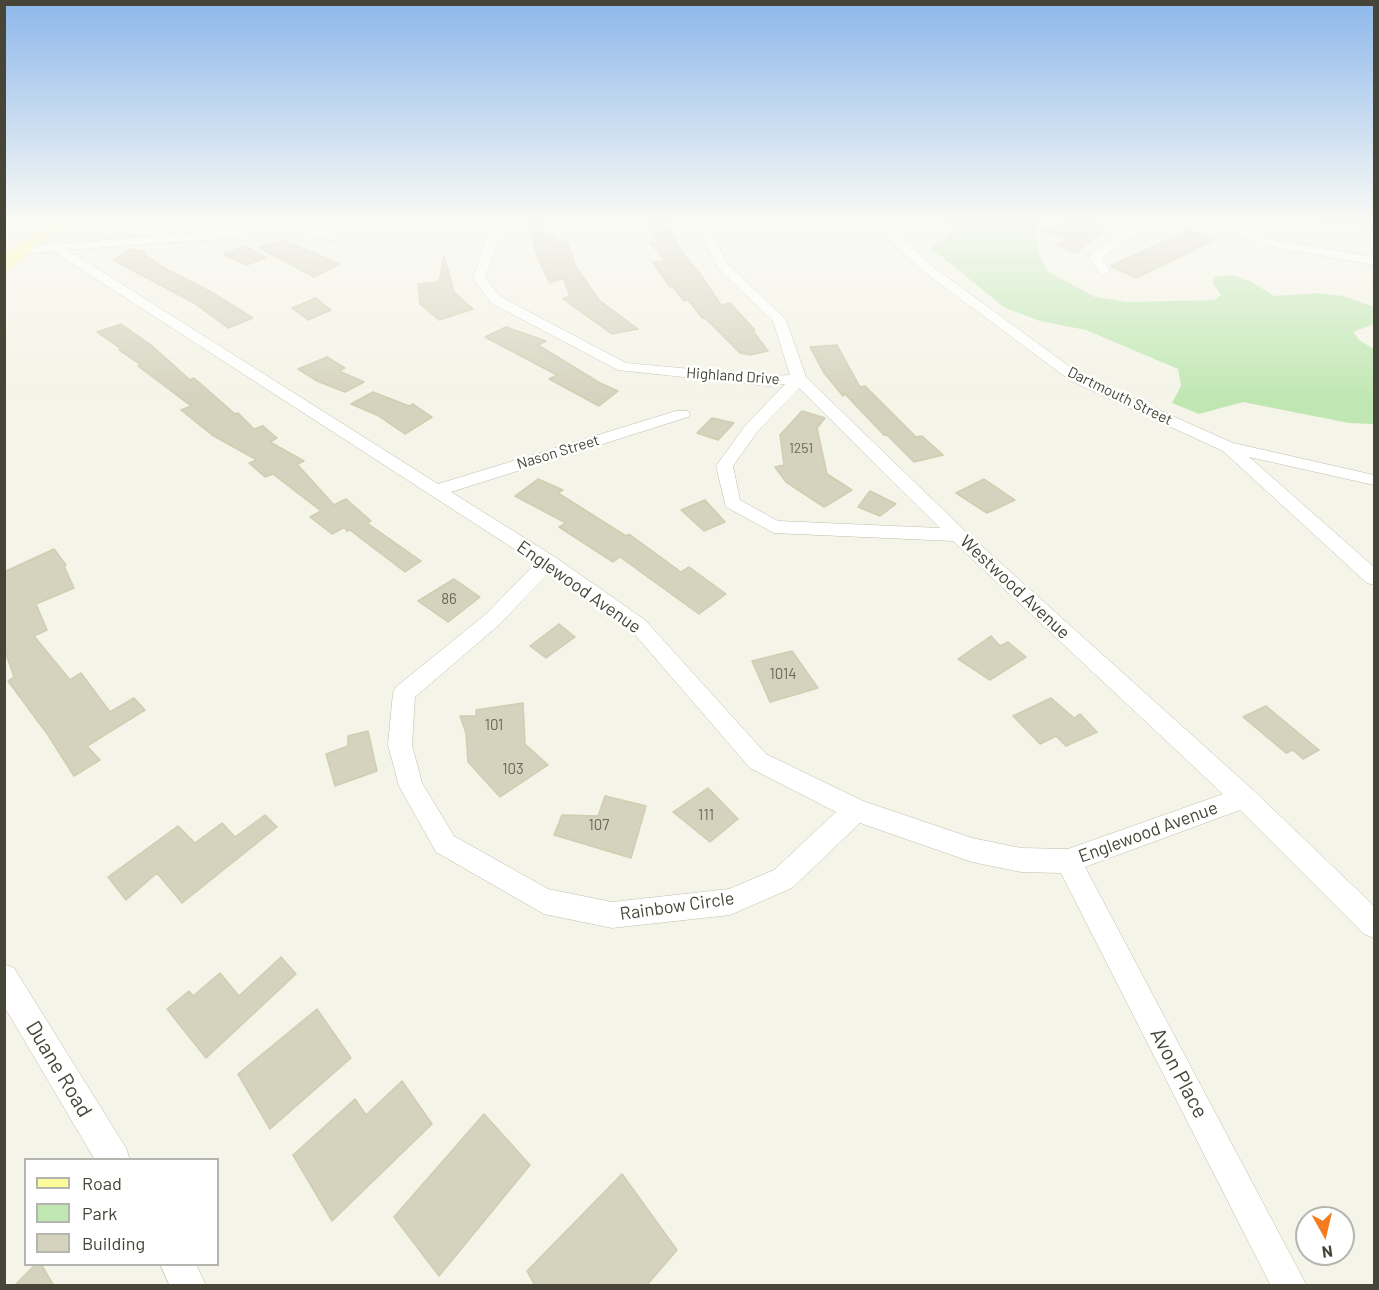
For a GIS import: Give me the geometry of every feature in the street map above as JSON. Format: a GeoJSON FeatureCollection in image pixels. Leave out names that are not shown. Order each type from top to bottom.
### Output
{"type":"FeatureCollection","features":[{"type":"Feature","properties":{"kind":"street","name":"Englewood Avenue"},"geometry":{"type":"LineString","coordinates":[[105,279],[548,562],[638,625],[758,761],[856,810],[972,850],[1021,860],[1068,861],[1244,798]]}},
{"type":"Feature","properties":{"kind":"street","name":"Highland Drive"},"geometry":{"type":"LineString","coordinates":[[480,279],[496,300],[623,367],[768,381],[799,379]]}},
{"type":"Feature","properties":{"kind":"street","name":"Westwood Avenue"},"geometry":{"type":"LineString","coordinates":[[737,279],[779,320],[799,379],[958,535],[1244,798],[1374,924]]}},
{"type":"Feature","properties":{"kind":"street","name":"Dartmouth Street"},"geometry":{"type":"LineString","coordinates":[[942,279],[1076,378],[1228,447],[1374,480]]}},
{"type":"Feature","properties":{"kind":"street","name":"Highland Drive"},"geometry":{"type":"LineString","coordinates":[[799,379],[751,429],[724,466],[732,503],[774,527],[958,535]]}},
{"type":"Feature","properties":{"kind":"street","name":"Nason Street"},"geometry":{"type":"LineString","coordinates":[[434,491],[682,414]]}},
{"type":"Feature","properties":{"kind":"street"},"geometry":{"type":"LineString","coordinates":[[1228,447],[1374,578]]}},
{"type":"Feature","properties":{"kind":"street","name":"Rainbow Circle"},"geometry":{"type":"LineString","coordinates":[[548,562],[494,619],[404,693],[400,745],[411,786],[445,844],[544,901],[612,915],[730,902],[783,879],[856,810]]}},
{"type":"Feature","properties":{"kind":"street","name":"Avon Place"},"geometry":{"type":"LineString","coordinates":[[1068,861],[1290,1286]]}},
{"type":"Feature","properties":{"kind":"street","name":"Duane Road"},"geometry":{"type":"LineString","coordinates":[[4,978],[113,1158]]}},
{"type":"Feature","properties":{"kind":"street"},"geometry":{"type":"LineString","coordinates":[[178,1266],[189,1286]]}},
{"type":"Feature","properties":{"kind":"green space"},"geometry":{"type":"Polygon","coordinates":[[[970,279],[1062,279],[1095,297],[1128,302],[1214,300],[1221,295],[1213,284],[1213,279],[1245,279],[1274,296],[1319,293],[1343,296],[1372,306],[1374,309],[1374,324],[1353,332],[1359,340],[1374,349],[1374,424],[1349,423],[1243,402],[1199,414],[1172,403],[1181,386],[1178,369],[1086,330],[1040,321],[1005,308],[970,279]]]}},
{"type":"Feature","properties":{"kind":"building"},"geometry":{"type":"Polygon","coordinates":[[[149,279],[186,279],[253,318],[228,328],[194,303],[149,279]]]}},
{"type":"Feature","properties":{"kind":"building"},"geometry":{"type":"Polygon","coordinates":[[[440,279],[451,279],[454,292],[473,309],[439,320],[420,304],[418,284],[439,282],[440,279]]]}},
{"type":"Feature","properties":{"kind":"building"},"geometry":{"type":"Polygon","coordinates":[[[563,279],[585,279],[599,300],[638,329],[612,334],[563,299],[570,296],[563,279]]]}},
{"type":"Feature","properties":{"kind":"building"},"geometry":{"type":"Polygon","coordinates":[[[664,279],[704,279],[721,305],[730,303],[755,330],[753,331],[768,351],[750,355],[740,353],[705,318],[702,318],[688,300],[684,301],[672,286],[670,287],[664,279]]]}},
{"type":"Feature","properties":{"kind":"building"},"geometry":{"type":"Polygon","coordinates":[[[316,298],[331,310],[308,320],[292,308],[316,298]]]}},
{"type":"Feature","properties":{"kind":"building"},"geometry":{"type":"Polygon","coordinates":[[[121,324],[151,345],[190,380],[194,378],[235,414],[238,413],[254,429],[263,426],[277,438],[270,442],[304,461],[297,464],[334,505],[346,499],[371,521],[367,523],[421,561],[405,572],[350,530],[343,528],[332,534],[310,517],[321,511],[273,474],[265,477],[249,463],[257,460],[212,435],[181,410],[191,406],[97,332],[121,324]]]}},
{"type":"Feature","properties":{"kind":"building"},"geometry":{"type":"Polygon","coordinates":[[[506,327],[546,341],[538,345],[600,383],[618,391],[599,406],[549,379],[557,375],[485,337],[506,327]]]}},
{"type":"Feature","properties":{"kind":"building"},"geometry":{"type":"Polygon","coordinates":[[[837,345],[860,387],[865,386],[916,437],[922,436],[943,455],[914,462],[887,435],[884,435],[845,394],[843,396],[824,373],[810,347],[837,345]]]}},
{"type":"Feature","properties":{"kind":"building"},"geometry":{"type":"Polygon","coordinates":[[[327,357],[345,368],[339,371],[364,382],[345,392],[317,381],[298,369],[327,357]]]}},
{"type":"Feature","properties":{"kind":"building"},"geometry":{"type":"Polygon","coordinates":[[[373,392],[409,406],[413,404],[432,417],[405,434],[377,415],[351,404],[373,392]]]}},
{"type":"Feature","properties":{"kind":"building"},"geometry":{"type":"Polygon","coordinates":[[[802,411],[825,418],[817,428],[827,474],[852,490],[824,507],[786,482],[775,467],[784,465],[780,435],[802,411]]]}},
{"type":"Feature","properties":{"kind":"building"},"geometry":{"type":"Polygon","coordinates":[[[712,418],[734,423],[718,440],[697,433],[712,418]]]}},
{"type":"Feature","properties":{"kind":"building"},"geometry":{"type":"Polygon","coordinates":[[[538,479],[563,490],[558,493],[626,536],[629,534],[681,572],[689,567],[726,594],[699,614],[620,557],[613,562],[559,527],[566,523],[515,496],[538,479]]]}},
{"type":"Feature","properties":{"kind":"building"},"geometry":{"type":"Polygon","coordinates":[[[984,479],[1015,500],[987,513],[956,493],[984,479]]]}},
{"type":"Feature","properties":{"kind":"building"},"geometry":{"type":"Polygon","coordinates":[[[870,491],[896,504],[880,516],[858,507],[870,491]]]}},
{"type":"Feature","properties":{"kind":"building"},"geometry":{"type":"Polygon","coordinates":[[[705,500],[725,522],[704,531],[681,510],[705,500]]]}},
{"type":"Feature","properties":{"kind":"building"},"geometry":{"type":"Polygon","coordinates":[[[54,549],[66,565],[64,566],[74,588],[36,604],[47,630],[34,636],[70,680],[81,673],[110,712],[134,698],[145,710],[87,746],[100,760],[74,776],[48,735],[8,681],[14,677],[4,648],[4,572],[54,549]]]}},
{"type":"Feature","properties":{"kind":"building"},"geometry":{"type":"Polygon","coordinates":[[[454,579],[480,597],[448,622],[418,601],[454,579]]]}},
{"type":"Feature","properties":{"kind":"building"},"geometry":{"type":"Polygon","coordinates":[[[559,624],[575,637],[546,658],[530,646],[559,624]]]}},
{"type":"Feature","properties":{"kind":"building"},"geometry":{"type":"Polygon","coordinates":[[[991,636],[1000,646],[1008,642],[1026,657],[990,680],[958,659],[991,636]]]}},
{"type":"Feature","properties":{"kind":"building"},"geometry":{"type":"Polygon","coordinates":[[[792,651],[818,688],[770,702],[752,661],[792,651]]]}},
{"type":"Feature","properties":{"kind":"building"},"geometry":{"type":"Polygon","coordinates":[[[1051,698],[1074,718],[1080,714],[1097,732],[1066,746],[1056,736],[1040,744],[1013,716],[1051,698]]]}},
{"type":"Feature","properties":{"kind":"building"},"geometry":{"type":"Polygon","coordinates":[[[523,703],[525,744],[548,765],[500,797],[468,762],[466,733],[460,716],[476,716],[476,710],[523,703]]]}},
{"type":"Feature","properties":{"kind":"building"},"geometry":{"type":"Polygon","coordinates":[[[1266,706],[1319,750],[1303,759],[1293,750],[1286,753],[1243,717],[1266,706]]]}},
{"type":"Feature","properties":{"kind":"building"},"geometry":{"type":"Polygon","coordinates":[[[368,731],[377,771],[335,786],[326,754],[348,746],[348,736],[368,731]]]}},
{"type":"Feature","properties":{"kind":"building"},"geometry":{"type":"Polygon","coordinates":[[[708,788],[738,819],[710,842],[673,812],[708,788]]]}},
{"type":"Feature","properties":{"kind":"building"},"geometry":{"type":"Polygon","coordinates":[[[605,796],[646,806],[631,858],[554,835],[562,815],[598,816],[605,796]]]}},
{"type":"Feature","properties":{"kind":"building"},"geometry":{"type":"Polygon","coordinates":[[[265,815],[277,827],[182,903],[157,873],[126,900],[108,877],[178,826],[195,843],[222,823],[235,837],[265,815]]]}},
{"type":"Feature","properties":{"kind":"building"},"geometry":{"type":"Polygon","coordinates":[[[281,957],[296,974],[206,1058],[167,1009],[189,991],[193,996],[220,973],[239,996],[281,957]]]}},
{"type":"Feature","properties":{"kind":"building"},"geometry":{"type":"Polygon","coordinates":[[[317,1009],[351,1058],[270,1129],[238,1074],[317,1009]]]}},
{"type":"Feature","properties":{"kind":"building"},"geometry":{"type":"Polygon","coordinates":[[[402,1081],[432,1124],[332,1221],[293,1155],[355,1099],[366,1115],[402,1081]]]}},
{"type":"Feature","properties":{"kind":"building"},"geometry":{"type":"Polygon","coordinates":[[[484,1114],[530,1165],[439,1276],[394,1217],[484,1114]]]}},
{"type":"Feature","properties":{"kind":"building"},"geometry":{"type":"Polygon","coordinates":[[[622,1174],[677,1250],[646,1286],[535,1286],[527,1271],[622,1174]]]}},
{"type":"Feature","properties":{"kind":"building"},"geometry":{"type":"Polygon","coordinates":[[[34,1266],[42,1266],[54,1286],[14,1286],[34,1266]]]}}]}
